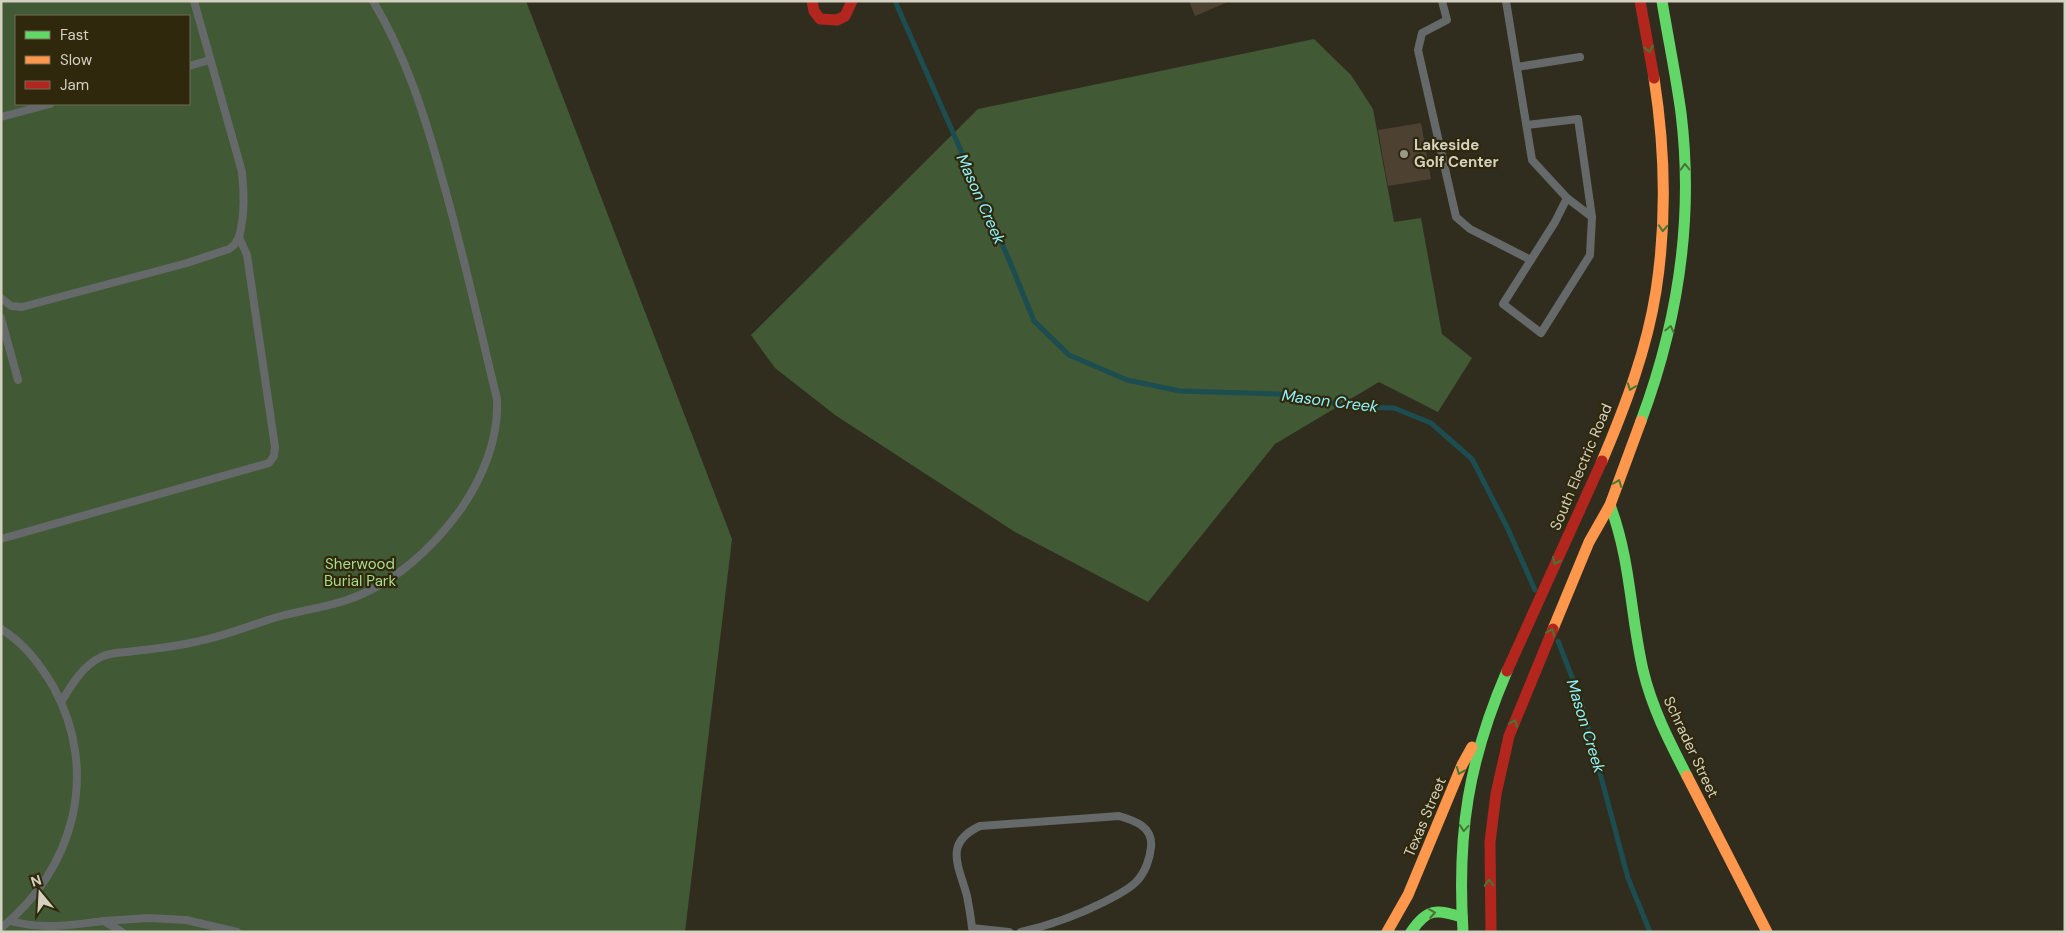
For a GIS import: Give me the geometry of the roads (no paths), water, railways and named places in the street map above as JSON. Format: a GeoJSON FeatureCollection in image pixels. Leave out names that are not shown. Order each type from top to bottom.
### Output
{"type":"FeatureCollection","features":[{"type":"Feature","properties":{"kind":"main road"},"geometry":{"type":"LineString","coordinates":[[812,1],[814,11],[820,20],[830,22],[847,16],[852,1]]}},
{"type":"Feature","properties":{"kind":"main road","name":"South Electric Road"},"geometry":{"type":"LineString","coordinates":[[1463,932],[1460,869],[1464,824],[1471,779],[1490,712],[1614,433],[1648,332],[1657,286],[1663,230],[1662,134],[1655,80],[1640,1]]}},
{"type":"Feature","properties":{"kind":"main road"},"geometry":{"type":"LineString","coordinates":[[1491,932],[1488,880],[1490,852],[1496,794],[1509,736],[1589,542],[1610,505],[1657,378],[1671,326],[1680,270],[1685,212],[1685,162],[1681,113],[1662,1]]}},
{"type":"Feature","properties":{"kind":"main road","name":"Schrader Street"},"geometry":{"type":"LineString","coordinates":[[1610,505],[1624,542],[1641,659],[1649,692],[1662,725],[1768,932]]}},
{"type":"Feature","properties":{"kind":"main road","name":"Texas Street"},"geometry":{"type":"LineString","coordinates":[[1386,932],[1408,895],[1462,765],[1490,712]]}},
{"type":"Feature","properties":{"kind":"main road"},"geometry":{"type":"LineString","coordinates":[[1411,932],[1418,919],[1427,913],[1440,912],[1462,917]]}},
{"type":"Feature","properties":{"kind":"lane"},"geometry":{"type":"LineString","coordinates":[[1,298],[11,306],[22,307],[31,305],[187,263],[229,249],[235,244],[242,224],[244,195],[242,172],[194,1]]}},
{"type":"Feature","properties":{"kind":"lane"},"geometry":{"type":"LineString","coordinates":[[61,702],[72,684],[88,665],[100,657],[114,653],[171,647],[212,640],[275,618],[348,600],[373,589],[397,574],[438,537],[467,500],[482,472],[495,436],[498,418],[497,399],[450,206],[425,119],[409,74],[385,21],[373,1]]}},
{"type":"Feature","properties":{"kind":"lane"},"geometry":{"type":"LineString","coordinates":[[1442,1],[1447,20],[1422,33],[1418,50],[1456,218],[1470,229],[1531,260]]}},
{"type":"Feature","properties":{"kind":"lane"},"geometry":{"type":"LineString","coordinates":[[1506,1],[1532,160],[1567,198],[1592,218]]}},
{"type":"Feature","properties":{"kind":"lane"},"geometry":{"type":"LineString","coordinates":[[1517,67],[1580,57]]}},
{"type":"Feature","properties":{"kind":"lane"},"geometry":{"type":"LineString","coordinates":[[190,66],[210,60]]}},
{"type":"Feature","properties":{"kind":"lane"},"geometry":{"type":"LineString","coordinates":[[1,117],[46,105]]}},
{"type":"Feature","properties":{"kind":"lane"},"geometry":{"type":"LineString","coordinates":[[1527,125],[1578,119],[1592,218],[1590,255],[1541,333],[1503,304],[1567,198]]}},
{"type":"Feature","properties":{"kind":"lane"},"geometry":{"type":"LineString","coordinates":[[1,539],[269,463],[274,456],[275,447],[247,255],[239,237]]}},
{"type":"Feature","properties":{"kind":"lane"},"geometry":{"type":"LineString","coordinates":[[1,318],[18,380]]}},
{"type":"Feature","properties":{"kind":"lane"},"geometry":{"type":"LineString","coordinates":[[1,629],[12,636],[29,652],[44,671],[61,702],[75,754],[77,779],[76,798],[68,836],[58,860],[45,881],[28,902],[1,928]]}},
{"type":"Feature","properties":{"kind":"lane"},"geometry":{"type":"LineString","coordinates":[[1009,932],[972,930],[967,897],[956,858],[960,840],[968,832],[980,826],[1119,816],[1134,820],[1144,826],[1149,833],[1152,844],[1145,869],[1137,882],[1121,893],[1072,918],[1050,926],[1021,932]]}},
{"type":"Feature","properties":{"kind":"lane"},"geometry":{"type":"LineString","coordinates":[[10,921],[48,928],[149,918],[186,920],[237,932]]}},
{"type":"Feature","properties":{"kind":"lane"},"geometry":{"type":"LineString","coordinates":[[104,921],[122,932]]}},
{"type":"Feature","properties":{"kind":"waterway","name":"Mason Creek"},"geometry":{"type":"LineString","coordinates":[[895,1],[1034,321],[1069,355],[1127,380],[1180,391],[1279,394],[1354,407],[1394,408],[1431,423],[1472,459],[1507,527],[1535,590]]}},
{"type":"Feature","properties":{"kind":"waterway","name":"Mason Creek"},"geometry":{"type":"LineString","coordinates":[[1558,641],[1580,698],[1628,878],[1650,932]]}},
{"type":"Feature","properties":{"kind":"place","name":"Lakeside Golf Center"},"geometry":{"type":"Point","coordinates":[1404,154]}},
{"type":"Feature","properties":{"kind":"park label","name":"Sherwood Burial Park"},"geometry":{"type":"Point","coordinates":[360,572]}}]}
